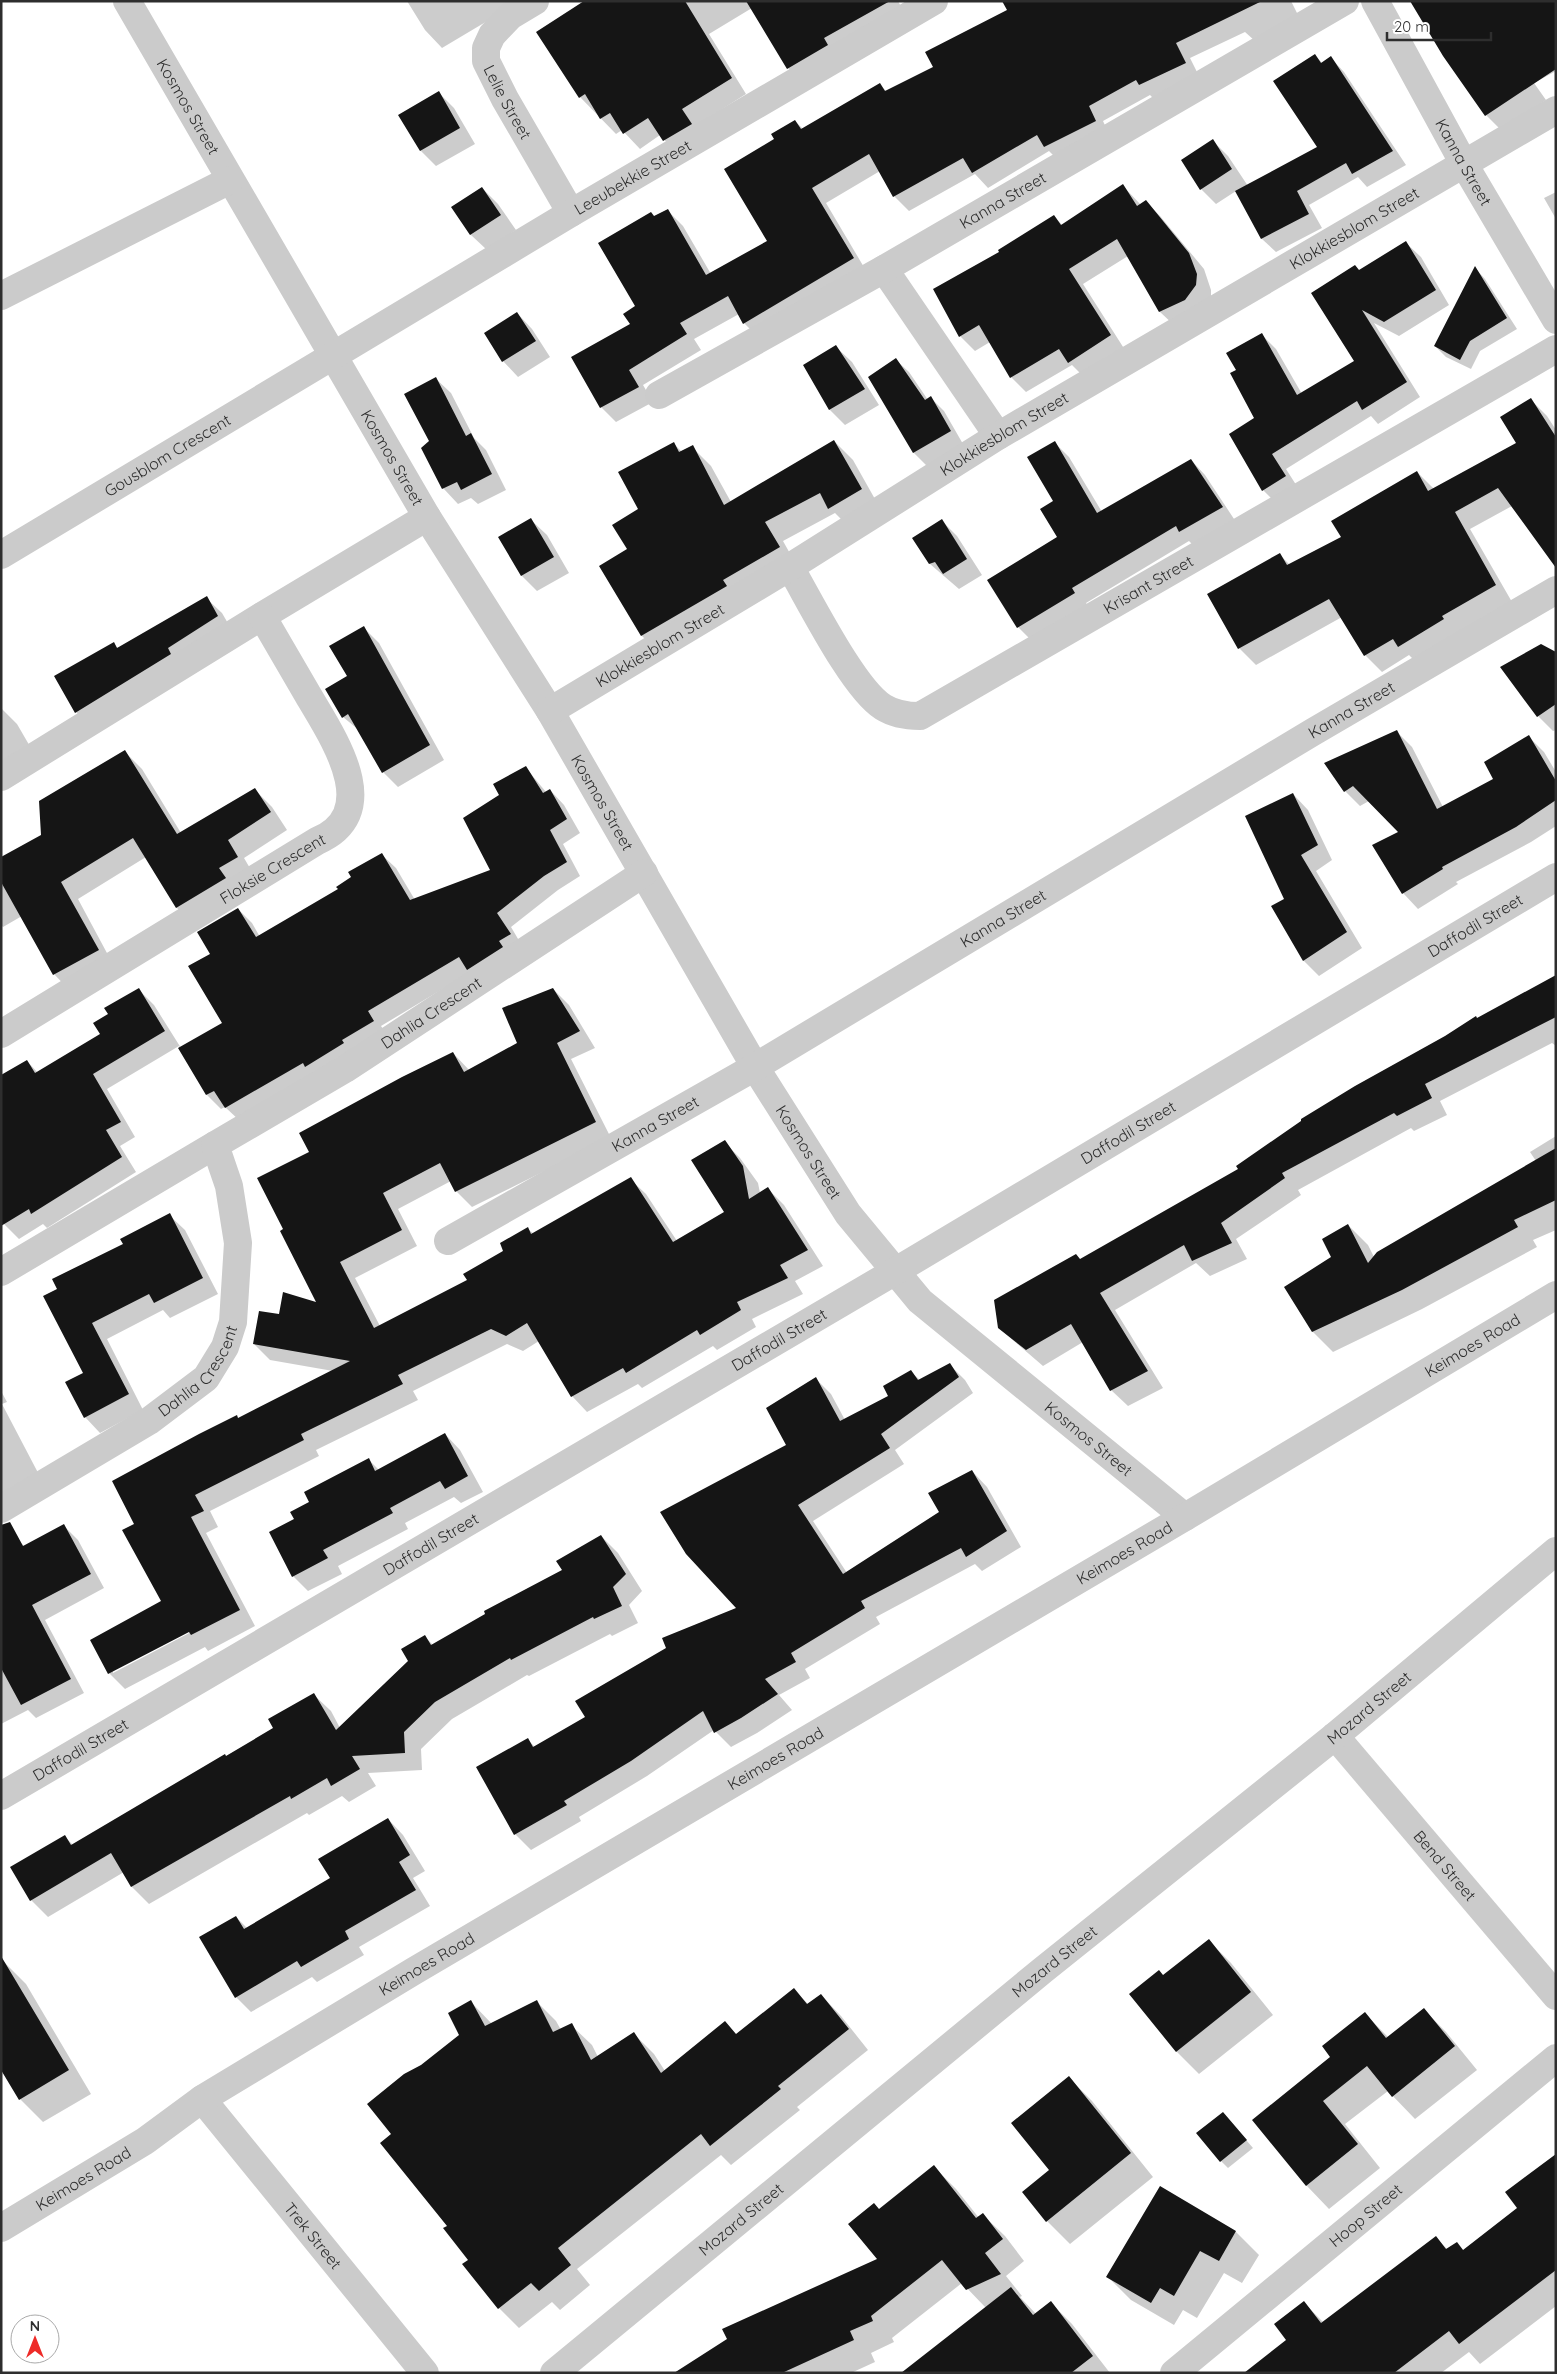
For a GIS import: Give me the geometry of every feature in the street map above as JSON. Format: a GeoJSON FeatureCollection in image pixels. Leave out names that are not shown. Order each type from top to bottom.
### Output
{"type":"FeatureCollection","features":[{"type":"Feature","properties":{"kind":"street","name":"Lelie Street"},"geometry":{"type":"LineString","coordinates":[[535,1],[510,16],[492,35],[486,48],[486,61],[505,99],[571,213]]}},
{"type":"Feature","properties":{"kind":"street","name":"Leeubekkie Street"},"geometry":{"type":"LineString","coordinates":[[334,356],[571,213],[934,1]]}},
{"type":"Feature","properties":{"kind":"street","name":"Kanna Street"},"geometry":{"type":"LineString","coordinates":[[659,395],[884,269],[1345,1]]}},
{"type":"Feature","properties":{"kind":"street","name":"Kanna Street"},"geometry":{"type":"LineString","coordinates":[[1375,1],[1464,164],[1556,320]]}},
{"type":"Feature","properties":{"kind":"street","name":"Kosmos Street"},"geometry":{"type":"LineString","coordinates":[[131,3],[230,180],[427,517],[550,710],[755,1067],[848,1214],[894,1272],[920,1301],[1185,1517]]}},
{"type":"Feature","properties":{"kind":"street","name":"Klokkiesblom Street"},"geometry":{"type":"LineString","coordinates":[[550,710],[790,567],[998,436],[1556,110]]}},
{"type":"Feature","properties":{"kind":"street"},"geometry":{"type":"LineString","coordinates":[[1,296],[230,180]]}},
{"type":"Feature","properties":{"kind":"street"},"geometry":{"type":"LineString","coordinates":[[884,269],[998,436]]}},
{"type":"Feature","properties":{"kind":"street","name":"Krisant Street"},"geometry":{"type":"LineString","coordinates":[[790,567],[850,670],[868,693],[883,708],[904,716],[920,716],[1556,349]]}},
{"type":"Feature","properties":{"kind":"street","name":"Gousblom Crescent"},"geometry":{"type":"LineString","coordinates":[[1,555],[334,356]]}},
{"type":"Feature","properties":{"kind":"street"},"geometry":{"type":"LineString","coordinates":[[1,777],[427,517]]}},
{"type":"Feature","properties":{"kind":"street","name":"Kanna Street"},"geometry":{"type":"LineString","coordinates":[[448,1241],[755,1067],[1313,732],[1556,590]]}},
{"type":"Feature","properties":{"kind":"street","name":"Floksie Crescent"},"geometry":{"type":"LineString","coordinates":[[1,1034],[309,846],[333,834],[346,819],[350,790],[347,766],[262,616]]}},
{"type":"Feature","properties":{"kind":"street","name":"Dahlia Crescent"},"geometry":{"type":"LineString","coordinates":[[1,1272],[345,1069],[644,873]]}},
{"type":"Feature","properties":{"kind":"street","name":"Daffodil Street"},"geometry":{"type":"LineString","coordinates":[[1,1796],[894,1272],[1556,877]]}},
{"type":"Feature","properties":{"kind":"street","name":"Dahlia Crescent"},"geometry":{"type":"LineString","coordinates":[[1,1509],[149,1421],[206,1378],[226,1347],[233,1322],[238,1243],[229,1186],[215,1145]]}},
{"type":"Feature","properties":{"kind":"street","name":"Keimoes Road"},"geometry":{"type":"LineString","coordinates":[[1,2228],[145,2141],[202,2099],[456,1946],[1185,1517],[1556,1295]]}},
{"type":"Feature","properties":{"kind":"street","name":"Mozard Street"},"geometry":{"type":"LineString","coordinates":[[554,2373],[1028,1983],[1335,1736],[1556,1551]]}},
{"type":"Feature","properties":{"kind":"street","name":"Bend Street"},"geometry":{"type":"LineString","coordinates":[[1335,1736],[1556,1996]]}},
{"type":"Feature","properties":{"kind":"street","name":"Hoop Street"},"geometry":{"type":"LineString","coordinates":[[1174,2373],[1556,2058]]}},
{"type":"Feature","properties":{"kind":"street","name":"Trek Street"},"geometry":{"type":"LineString","coordinates":[[202,2099],[425,2373]]}},
{"type":"Feature","properties":{"kind":"building"},"geometry":{"type":"Polygon","coordinates":[[[584,1],[685,1],[732,78],[682,109],[692,124],[663,141],[648,118],[623,134],[610,113],[600,119],[585,94],[579,98],[536,32],[584,1]]]}},
{"type":"Feature","properties":{"kind":"building"},"geometry":{"type":"Polygon","coordinates":[[[746,1],[890,1],[824,38],[828,45],[787,69],[746,1]]]}},
{"type":"Feature","properties":{"kind":"building"},"geometry":{"type":"Polygon","coordinates":[[[1002,1],[1262,1],[1176,43],[1186,63],[1139,85],[1136,80],[1089,106],[1096,121],[1044,147],[1037,135],[972,173],[963,158],[893,197],[869,154],[812,188],[854,258],[743,324],[728,296],[680,323],[687,334],[629,370],[639,387],[600,408],[571,357],[630,324],[623,314],[635,306],[598,243],[651,212],[654,216],[668,209],[706,275],[767,241],[724,169],[774,139],[771,134],[795,120],[801,129],[880,83],[885,91],[933,67],[925,52],[1007,10],[1002,1]]]}},
{"type":"Feature","properties":{"kind":"building"},"geometry":{"type":"Polygon","coordinates":[[[1410,1],[1556,1],[1556,69],[1485,116],[1443,56],[1410,1]]]}},
{"type":"Feature","properties":{"kind":"building"},"geometry":{"type":"Polygon","coordinates":[[[1315,54],[1321,63],[1331,56],[1393,151],[1352,174],[1346,163],[1297,191],[1309,214],[1261,239],[1235,191],[1317,147],[1273,81],[1315,54]]]}},
{"type":"Feature","properties":{"kind":"building"},"geometry":{"type":"Polygon","coordinates":[[[439,91],[460,128],[420,151],[398,115],[439,91]]]}},
{"type":"Feature","properties":{"kind":"building"},"geometry":{"type":"Polygon","coordinates":[[[1213,139],[1232,169],[1200,190],[1181,160],[1213,139]]]}},
{"type":"Feature","properties":{"kind":"building"},"geometry":{"type":"Polygon","coordinates":[[[1123,184],[1137,206],[1146,200],[1189,253],[1197,274],[1196,285],[1185,300],[1159,312],[1117,239],[1069,269],[1111,335],[1068,363],[1059,349],[1010,378],[979,325],[959,337],[933,289],[999,252],[998,250],[1054,215],[1061,225],[1123,184]]]}},
{"type":"Feature","properties":{"kind":"building"},"geometry":{"type":"Polygon","coordinates":[[[482,187],[501,215],[470,235],[451,207],[482,187]]]}},
{"type":"Feature","properties":{"kind":"building"},"geometry":{"type":"Polygon","coordinates":[[[1406,241],[1436,290],[1384,322],[1362,310],[1407,382],[1362,410],[1357,401],[1272,454],[1286,476],[1262,491],[1229,434],[1254,418],[1230,373],[1236,370],[1226,353],[1262,333],[1297,395],[1354,361],[1311,293],[1355,265],[1359,270],[1406,241]]]}},
{"type":"Feature","properties":{"kind":"building"},"geometry":{"type":"Polygon","coordinates":[[[1475,266],[1507,318],[1470,341],[1460,360],[1434,346],[1475,266]]]}},
{"type":"Feature","properties":{"kind":"building"},"geometry":{"type":"Polygon","coordinates":[[[517,312],[536,341],[502,362],[484,333],[517,312]]]}},
{"type":"Feature","properties":{"kind":"building"},"geometry":{"type":"Polygon","coordinates":[[[836,345],[865,389],[829,410],[803,365],[836,345]]]}},
{"type":"Feature","properties":{"kind":"building"},"geometry":{"type":"Polygon","coordinates":[[[896,358],[925,400],[931,396],[951,431],[913,453],[868,377],[896,358]]]}},
{"type":"Feature","properties":{"kind":"building"},"geometry":{"type":"Polygon","coordinates":[[[436,377],[466,436],[471,433],[492,474],[461,490],[457,482],[442,489],[421,448],[429,441],[404,394],[436,377]]]}},
{"type":"Feature","properties":{"kind":"building"},"geometry":{"type":"Polygon","coordinates":[[[1531,398],[1556,437],[1556,568],[1498,488],[1455,512],[1496,585],[1442,616],[1444,619],[1398,647],[1393,639],[1364,656],[1329,599],[1238,649],[1207,594],[1280,553],[1287,565],[1341,537],[1331,521],[1417,471],[1428,491],[1516,443],[1500,417],[1531,398]]]}},
{"type":"Feature","properties":{"kind":"building"},"geometry":{"type":"Polygon","coordinates":[[[834,440],[862,489],[828,509],[820,493],[765,522],[780,547],[723,580],[727,586],[641,636],[599,566],[627,549],[612,525],[638,509],[618,472],[674,442],[679,452],[693,445],[724,505],[834,440]]]}},
{"type":"Feature","properties":{"kind":"building"},"geometry":{"type":"Polygon","coordinates":[[[1055,441],[1097,513],[1191,459],[1223,507],[1179,532],[1176,526],[1072,588],[1075,593],[1017,628],[987,580],[1057,537],[1040,509],[1053,501],[1027,457],[1055,441]]]}},
{"type":"Feature","properties":{"kind":"building"},"geometry":{"type":"Polygon","coordinates":[[[531,518],[554,557],[521,576],[498,537],[531,518]]]}},
{"type":"Feature","properties":{"kind":"building"},"geometry":{"type":"Polygon","coordinates":[[[942,519],[967,559],[943,574],[935,562],[929,564],[912,538],[942,519]]]}},
{"type":"Feature","properties":{"kind":"building"},"geometry":{"type":"Polygon","coordinates":[[[207,596],[218,616],[168,648],[171,654],[75,713],[54,676],[114,642],[117,648],[207,596]]]}},
{"type":"Feature","properties":{"kind":"building"},"geometry":{"type":"Polygon","coordinates":[[[364,626],[430,745],[382,773],[348,714],[342,718],[325,689],[347,676],[329,646],[364,626]]]}},
{"type":"Feature","properties":{"kind":"building"},"geometry":{"type":"Polygon","coordinates":[[[1541,644],[1556,652],[1556,704],[1537,717],[1500,667],[1541,644]]]}},
{"type":"Feature","properties":{"kind":"building"},"geometry":{"type":"Polygon","coordinates":[[[1397,730],[1437,809],[1493,779],[1484,762],[1529,735],[1556,781],[1556,800],[1516,827],[1442,867],[1443,869],[1402,894],[1372,845],[1398,832],[1353,786],[1344,792],[1324,763],[1397,730]]]}},
{"type":"Feature","properties":{"kind":"building"},"geometry":{"type":"Polygon","coordinates":[[[125,750],[177,834],[255,788],[271,812],[228,840],[238,857],[219,868],[226,878],[176,908],[133,838],[61,882],[99,950],[53,975],[1,882],[1,857],[41,835],[39,801],[125,750]]]}},
{"type":"Feature","properties":{"kind":"building"},"geometry":{"type":"Polygon","coordinates":[[[526,766],[543,793],[550,789],[567,819],[550,830],[567,862],[544,876],[497,913],[511,934],[499,941],[503,947],[467,970],[459,957],[368,1011],[374,1021],[342,1040],[344,1043],[305,1067],[303,1063],[225,1108],[214,1091],[206,1095],[178,1048],[222,1023],[188,966],[210,954],[197,932],[238,908],[256,937],[338,889],[336,887],[351,877],[348,872],[382,853],[410,900],[490,870],[463,818],[499,795],[493,784],[526,766]]]}},
{"type":"Feature","properties":{"kind":"building"},"geometry":{"type":"Polygon","coordinates":[[[1293,793],[1318,845],[1301,855],[1347,932],[1303,961],[1271,906],[1284,899],[1245,816],[1293,793]]]}},
{"type":"Feature","properties":{"kind":"building"},"geometry":{"type":"Polygon","coordinates":[[[1556,975],[1556,1017],[1425,1084],[1432,1098],[1397,1116],[1394,1113],[1282,1173],[1285,1178],[1221,1223],[1232,1243],[1192,1261],[1184,1245],[1100,1293],[1148,1371],[1110,1391],[1071,1324],[1026,1350],[998,1328],[994,1300],[1076,1254],[1080,1259],[1238,1169],[1236,1166],[1301,1121],[1301,1119],[1355,1086],[1445,1036],[1476,1016],[1477,1018],[1556,975]]]}},
{"type":"Feature","properties":{"kind":"building"},"geometry":{"type":"Polygon","coordinates":[[[139,988],[165,1031],[93,1074],[121,1122],[106,1130],[122,1157],[31,1214],[29,1209],[1,1226],[1,1075],[27,1060],[35,1073],[100,1034],[93,1023],[108,1014],[104,1008],[139,988]]]}},
{"type":"Feature","properties":{"kind":"building"},"geometry":{"type":"Polygon","coordinates":[[[553,988],[580,1031],[557,1043],[596,1122],[455,1192],[440,1163],[383,1193],[402,1230],[340,1262],[374,1328],[467,1280],[463,1274],[503,1251],[500,1243],[528,1227],[531,1234],[631,1177],[673,1242],[724,1212],[691,1160],[725,1140],[743,1166],[749,1199],[768,1187],[808,1250],[780,1265],[788,1278],[737,1302],[741,1310],[700,1335],[697,1330],[626,1373],[623,1368],[571,1397],[527,1323],[506,1336],[491,1329],[398,1375],[403,1384],[301,1434],[304,1440],[195,1495],[204,1511],[191,1517],[240,1610],[191,1635],[189,1632],[108,1674],[90,1640],[161,1601],[122,1530],[134,1524],[112,1481],[199,1434],[237,1415],[238,1418],[350,1361],[253,1344],[259,1311],[279,1314],[283,1292],[316,1302],[280,1231],[283,1229],[257,1178],[309,1152],[299,1133],[402,1077],[453,1052],[464,1072],[517,1043],[502,1008],[553,988]]]}},
{"type":"Feature","properties":{"kind":"building"},"geometry":{"type":"Polygon","coordinates":[[[1556,1148],[1556,1200],[1514,1220],[1518,1227],[1402,1290],[1312,1332],[1284,1287],[1331,1257],[1322,1239],[1348,1224],[1368,1263],[1377,1252],[1556,1148]]]}},
{"type":"Feature","properties":{"kind":"building"},"geometry":{"type":"Polygon","coordinates":[[[170,1213],[203,1278],[154,1303],[149,1294],[92,1323],[129,1394],[84,1418],[65,1382],[83,1373],[43,1296],[57,1289],[52,1279],[123,1244],[120,1239],[170,1213]]]}},
{"type":"Feature","properties":{"kind":"building"},"geometry":{"type":"Polygon","coordinates":[[[950,1363],[959,1377],[881,1434],[890,1448],[798,1505],[843,1574],[939,1512],[928,1493],[972,1470],[1007,1531],[966,1557],[961,1548],[861,1601],[865,1608],[791,1653],[796,1662],[765,1679],[778,1694],[741,1718],[714,1733],[703,1711],[631,1761],[564,1801],[567,1805],[514,1835],[476,1767],[528,1738],[533,1747],[585,1717],[575,1701],[666,1648],[662,1638],[736,1608],[686,1554],[660,1512],[786,1445],[766,1408],[816,1377],[840,1421],[888,1396],[883,1386],[911,1370],[918,1380],[950,1363]]]}},
{"type":"Feature","properties":{"kind":"building"},"geometry":{"type":"Polygon","coordinates":[[[445,1433],[468,1476],[445,1489],[440,1481],[390,1508],[393,1513],[323,1550],[328,1558],[292,1577],[269,1532],[294,1519],[290,1512],[309,1502],[304,1492],[369,1458],[375,1471],[445,1433]]]}},
{"type":"Feature","properties":{"kind":"building"},"geometry":{"type":"Polygon","coordinates":[[[10,1522],[23,1546],[64,1524],[91,1574],[32,1605],[71,1679],[21,1705],[1,1668],[1,1525],[10,1522]]]}},
{"type":"Feature","properties":{"kind":"building"},"geometry":{"type":"Polygon","coordinates":[[[601,1535],[626,1574],[613,1587],[622,1606],[594,1619],[593,1617],[511,1660],[510,1658],[435,1702],[404,1732],[405,1753],[352,1756],[360,1769],[331,1786],[327,1778],[291,1799],[290,1796],[131,1887],[111,1853],[30,1901],[10,1867],[65,1835],[71,1845],[225,1754],[226,1756],[273,1728],[268,1719],[314,1693],[336,1730],[408,1661],[401,1649],[425,1635],[431,1645],[485,1614],[484,1611],[562,1570],[556,1561],[601,1535]]]}},
{"type":"Feature","properties":{"kind":"building"},"geometry":{"type":"Polygon","coordinates":[[[388,1818],[410,1855],[399,1862],[416,1890],[345,1931],[349,1939],[301,1967],[297,1961],[235,1998],[199,1937],[236,1916],[244,1929],[330,1878],[318,1859],[388,1818]]]}},
{"type":"Feature","properties":{"kind":"building"},"geometry":{"type":"Polygon","coordinates":[[[1209,1939],[1251,1992],[1176,2052],[1129,1994],[1159,1970],[1163,1975],[1209,1939]]]}},
{"type":"Feature","properties":{"kind":"building"},"geometry":{"type":"Polygon","coordinates":[[[1,1956],[69,2070],[19,2100],[1,2070],[1,1956]]]}},
{"type":"Feature","properties":{"kind":"building"},"geometry":{"type":"Polygon","coordinates":[[[794,1988],[807,2004],[821,1994],[849,2029],[778,2086],[781,2089],[710,2146],[701,2134],[558,2248],[571,2265],[539,2291],[531,2283],[498,2309],[462,2264],[468,2260],[443,2228],[447,2226],[380,2143],[391,2134],[367,2104],[404,2074],[421,2065],[459,2035],[448,2013],[471,2000],[485,2026],[537,2000],[553,2032],[572,2023],[591,2060],[634,2032],[661,2073],[725,2021],[736,2034],[794,1988]]]}},
{"type":"Feature","properties":{"kind":"building"},"geometry":{"type":"Polygon","coordinates":[[[1424,2008],[1455,2046],[1392,2097],[1367,2066],[1323,2101],[1358,2144],[1306,2186],[1252,2120],[1330,2057],[1322,2046],[1365,2012],[1386,2038],[1424,2008]]]}},
{"type":"Feature","properties":{"kind":"building"},"geometry":{"type":"Polygon","coordinates":[[[1069,2076],[1131,2153],[1046,2222],[1022,2192],[1049,2170],[1011,2123],[1069,2076]]]}},
{"type":"Feature","properties":{"kind":"building"},"geometry":{"type":"Polygon","coordinates":[[[1223,2112],[1247,2140],[1220,2162],[1196,2133],[1223,2112]]]}},
{"type":"Feature","properties":{"kind":"building"},"geometry":{"type":"Polygon","coordinates":[[[1556,2154],[1556,2270],[1459,2344],[1449,2331],[1394,2373],[1244,2373],[1286,2340],[1274,2324],[1304,2301],[1321,2323],[1436,2236],[1446,2249],[1457,2242],[1463,2250],[1517,2208],[1505,2192],[1556,2154]]]}},
{"type":"Feature","properties":{"kind":"building"},"geometry":{"type":"Polygon","coordinates":[[[934,2165],[976,2218],[983,2213],[1003,2239],[985,2253],[1001,2274],[966,2290],[942,2260],[871,2316],[873,2321],[850,2331],[854,2340],[782,2373],[674,2373],[727,2339],[722,2329],[877,2259],[848,2224],[874,2203],[879,2209],[934,2165]]]}},
{"type":"Feature","properties":{"kind":"building"},"geometry":{"type":"Polygon","coordinates":[[[1160,2186],[1236,2231],[1219,2261],[1200,2251],[1174,2296],[1160,2288],[1151,2303],[1106,2277],[1160,2186]]]}},
{"type":"Feature","properties":{"kind":"building"},"geometry":{"type":"Polygon","coordinates":[[[1011,2287],[1033,2315],[1051,2301],[1093,2356],[1071,2373],[901,2373],[1011,2287]]]}}]}
